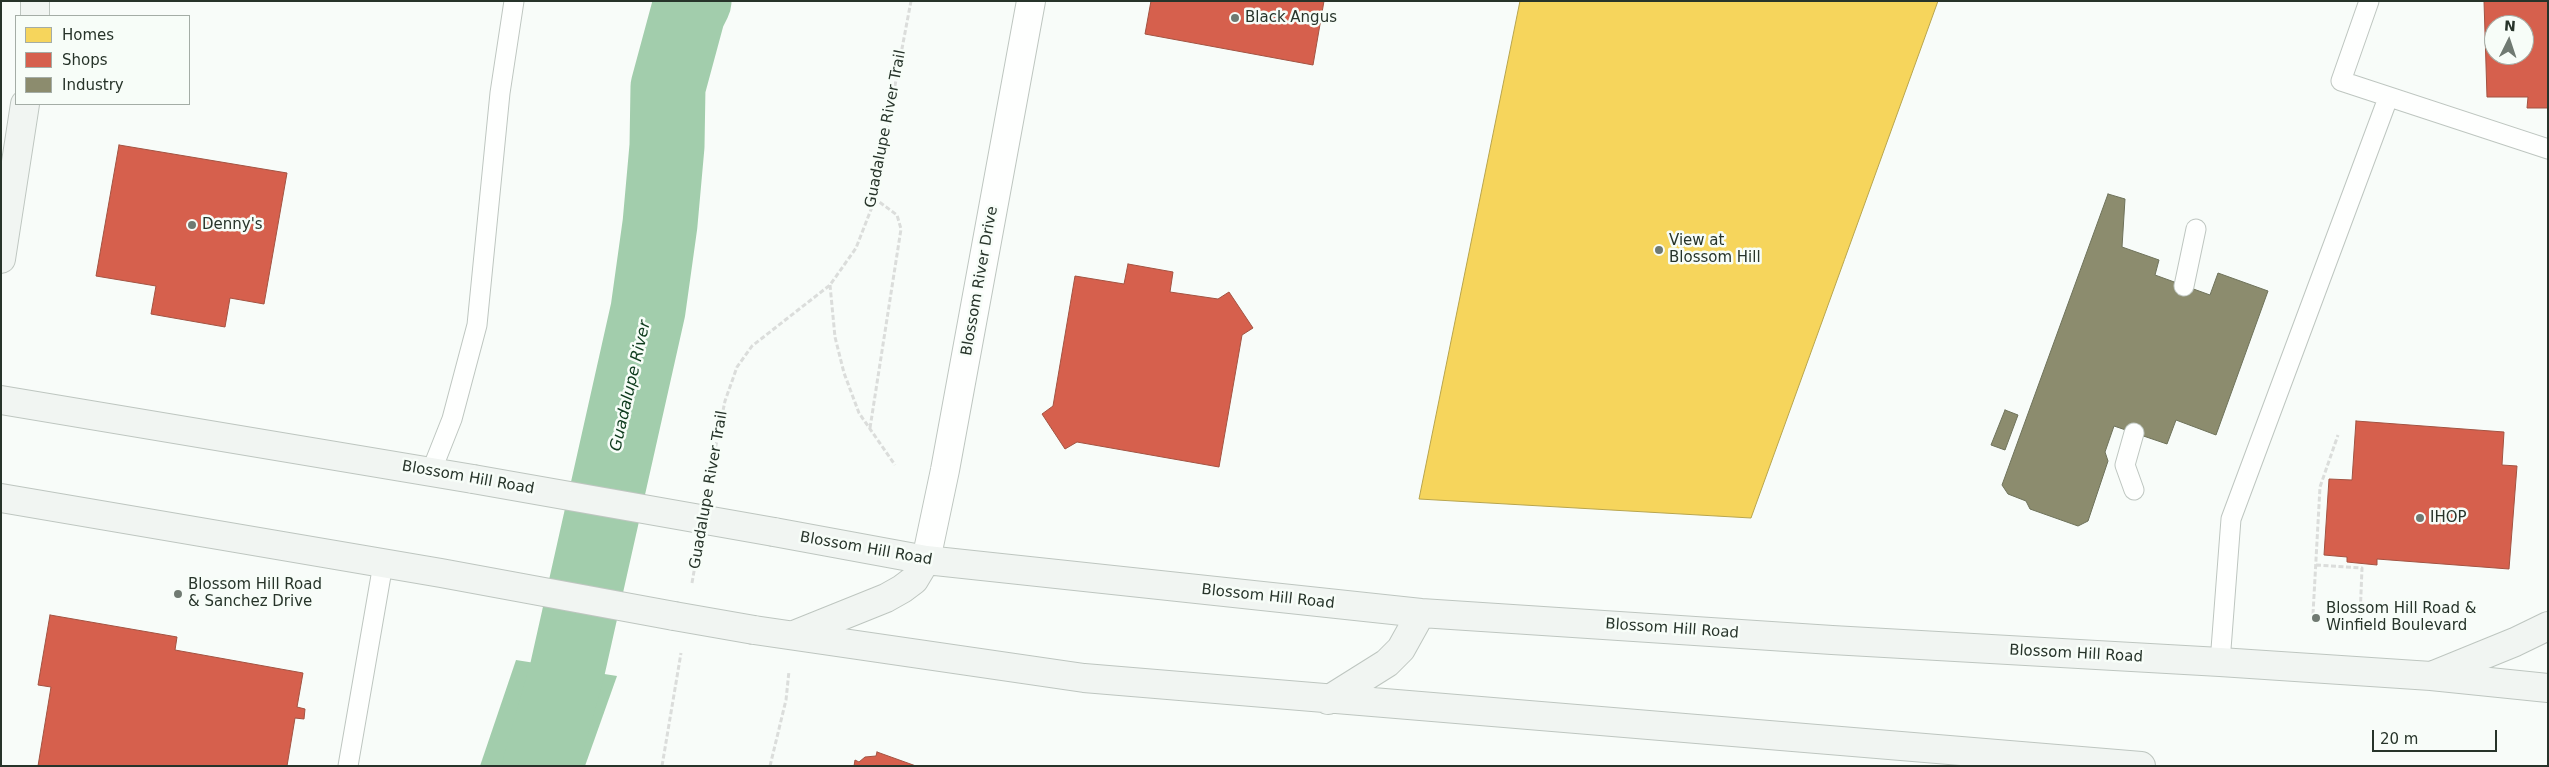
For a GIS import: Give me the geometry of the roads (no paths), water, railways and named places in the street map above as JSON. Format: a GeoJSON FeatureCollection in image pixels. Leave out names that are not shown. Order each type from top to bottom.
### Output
{"type":"FeatureCollection","features":[{"type":"Feature","properties":{"kind":"main road"},"geometry":{"type":"LineString","coordinates":[[34,15],[35,1]]}},
{"type":"Feature","properties":{"kind":"main road"},"geometry":{"type":"LineString","coordinates":[[1,258],[25,105]]}},
{"type":"Feature","properties":{"kind":"main road","name":"Blossom Hill Road"},"geometry":{"type":"LineString","coordinates":[[1,400],[472,479],[926,560],[1421,613],[2431,676],[2548,688]]}},
{"type":"Feature","properties":{"kind":"main road"},"geometry":{"type":"LineString","coordinates":[[1,498],[442,573],[754,630],[1084,678],[1328,700],[2141,766]]}},
{"type":"Feature","properties":{"kind":"main road"},"geometry":{"type":"LineString","coordinates":[[792,636],[886,598],[902,589],[914,580],[926,560]]}},
{"type":"Feature","properties":{"kind":"main road"},"geometry":{"type":"LineString","coordinates":[[1328,700],[1387,663],[1401,649],[1421,613]]}},
{"type":"Feature","properties":{"kind":"main road"},"geometry":{"type":"LineString","coordinates":[[2431,676],[2515,642],[2548,626]]}},
{"type":"Feature","properties":{"kind":"street","name":"Blossom River Drive"},"geometry":{"type":"LineString","coordinates":[[926,560],[945,470],[1031,1]]}},
{"type":"Feature","properties":{"kind":"lane"},"geometry":{"type":"LineString","coordinates":[[431,472],[452,420],[476,325],[500,93],[514,1]]}},
{"type":"Feature","properties":{"kind":"lane"},"geometry":{"type":"LineString","coordinates":[[2369,1],[2341,81],[2548,149]]}},
{"type":"Feature","properties":{"kind":"lane"},"geometry":{"type":"LineString","coordinates":[[2220,662],[2230,519],[2388,98]]}},
{"type":"Feature","properties":{"kind":"lane"},"geometry":{"type":"LineString","coordinates":[[2184,286],[2196,229]]}},
{"type":"Feature","properties":{"kind":"lane"},"geometry":{"type":"LineString","coordinates":[[2134,433],[2125,465],[2134,490]]}},
{"type":"Feature","properties":{"kind":"lane"},"geometry":{"type":"LineString","coordinates":[[348,766],[383,564]]}},
{"type":"Feature","properties":{"kind":"waterway","name":"Guadalupe River"},"geometry":{"type":"LineString","coordinates":[[540,766],[567,671],[648,310],[660,224],[667,146],[668,87],[688,13],[694,1]]}},
{"type":"Feature","properties":{"kind":"place","name":"Black Angus"},"geometry":{"type":"Point","coordinates":[1235,18]}},
{"type":"Feature","properties":{"kind":"place","name":"Denny's"},"geometry":{"type":"Point","coordinates":[192,225]}},
{"type":"Feature","properties":{"kind":"place","name":"View at Blossom Hill"},"geometry":{"type":"Point","coordinates":[1659,250]}},
{"type":"Feature","properties":{"kind":"place","name":"IHOP"},"geometry":{"type":"Point","coordinates":[2420,518]}},
{"type":"Feature","properties":{"kind":"place","name":"Blossom Hill Road & Sanchez Drive"},"geometry":{"type":"Point","coordinates":[178,594]}},
{"type":"Feature","properties":{"kind":"place","name":"Blossom Hill Road & Winfield Boulevard"},"geometry":{"type":"Point","coordinates":[2316,618]}}]}
